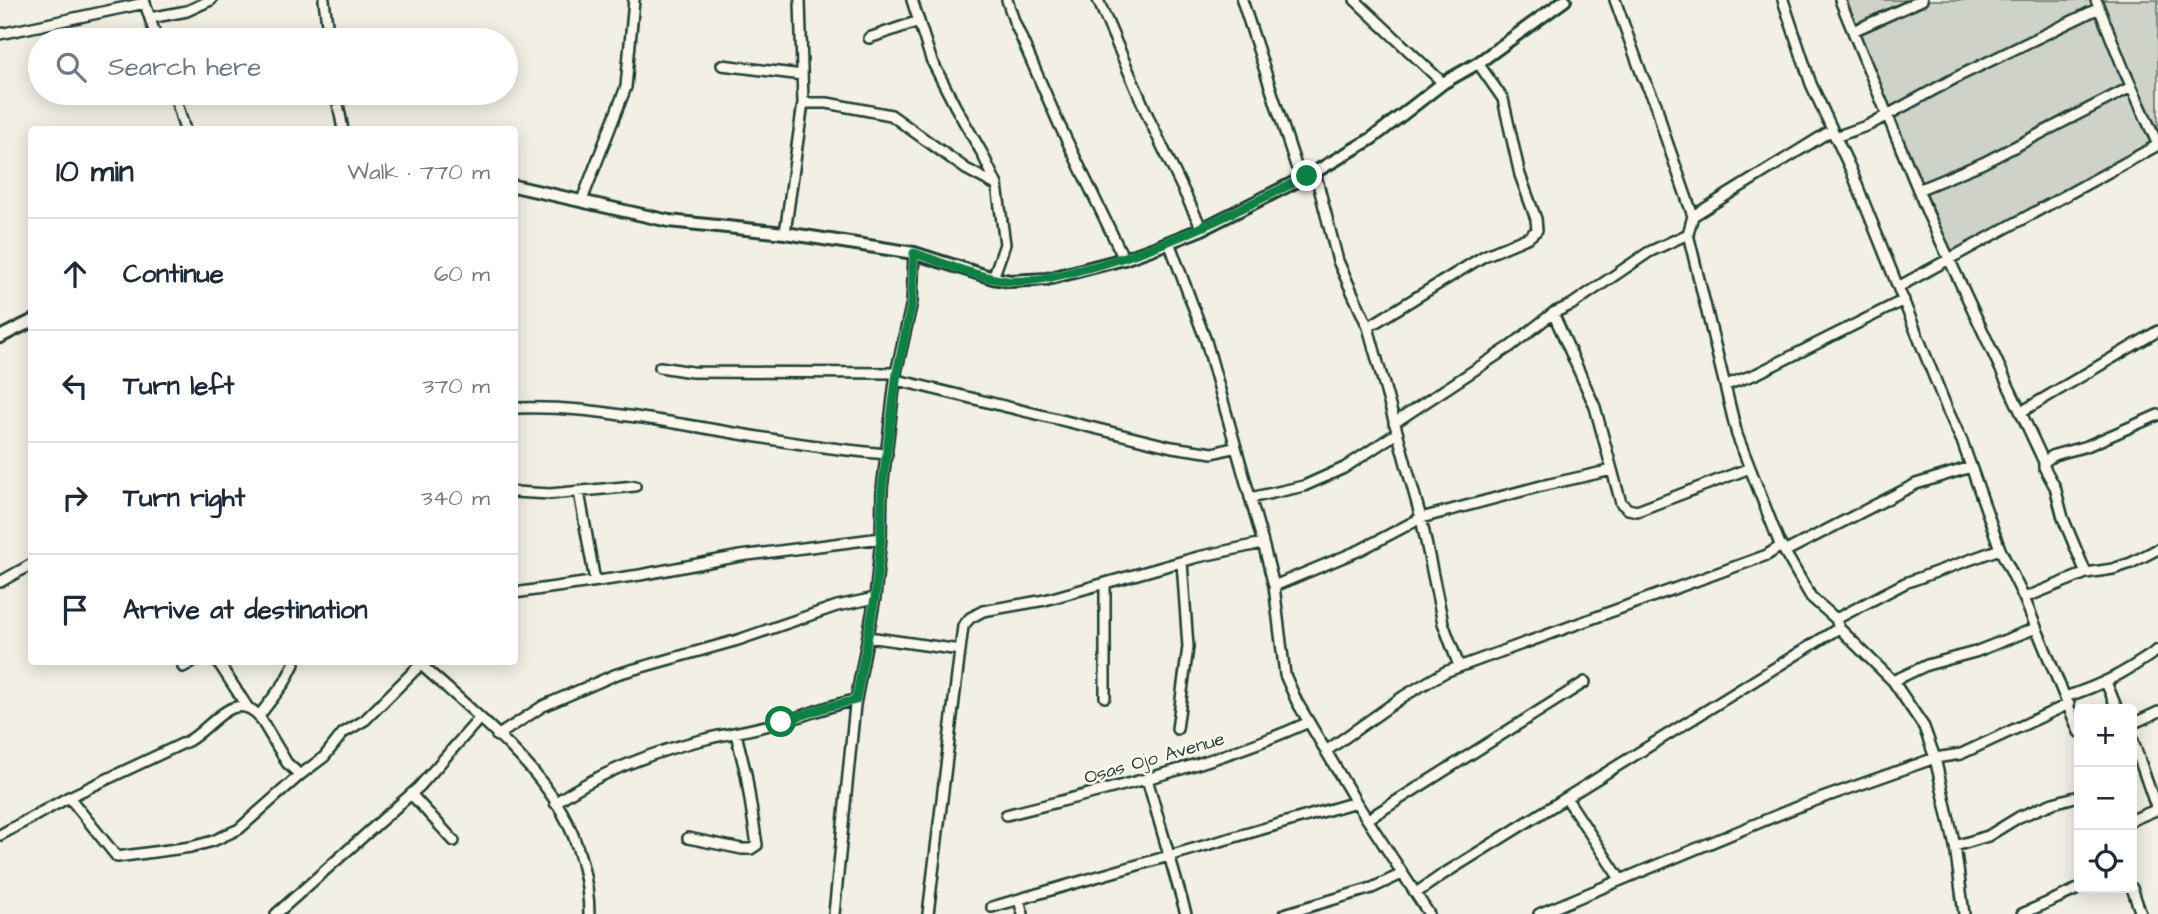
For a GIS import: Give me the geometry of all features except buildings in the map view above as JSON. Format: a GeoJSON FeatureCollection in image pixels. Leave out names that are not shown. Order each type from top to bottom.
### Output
{"type":"FeatureCollection","features":[{"type":"Feature","properties":{"kind":"street"},"geometry":{"type":"LineString","coordinates":[[150,18],[187,11],[211,0]]}},
{"type":"Feature","properties":{"kind":"street"},"geometry":{"type":"LineString","coordinates":[[324,0],[328,28]]}},
{"type":"Feature","properties":{"kind":"street"},"geometry":{"type":"LineString","coordinates":[[582,200],[626,87],[634,0]]}},
{"type":"Feature","properties":{"kind":"street"},"geometry":{"type":"LineString","coordinates":[[785,233],[803,103],[800,0]]}},
{"type":"Feature","properties":{"kind":"street"},"geometry":{"type":"LineString","coordinates":[[912,0],[931,59],[997,185],[1005,244],[993,278]]}},
{"type":"Feature","properties":{"kind":"street"},"geometry":{"type":"LineString","coordinates":[[1007,0],[1058,122],[1124,260]]}},
{"type":"Feature","properties":{"kind":"street"},"geometry":{"type":"LineString","coordinates":[[1098,0],[1150,121],[1202,229]]}},
{"type":"Feature","properties":{"kind":"street"},"geometry":{"type":"LineString","coordinates":[[1242,0],[1296,166],[1311,174],[1338,261],[1368,327],[1421,518],[1443,623],[1460,666]]}},
{"type":"Feature","properties":{"kind":"street"},"geometry":{"type":"LineString","coordinates":[[1355,0],[1443,83]]}},
{"type":"Feature","properties":{"kind":"street"},"geometry":{"type":"LineString","coordinates":[[1615,0],[1642,75],[1657,104],[1664,133],[1693,216],[1688,234],[1737,435],[1784,548],[1811,597],[1893,681],[1924,727],[1935,758],[1955,846],[1964,914]]}},
{"type":"Feature","properties":{"kind":"street"},"geometry":{"type":"LineString","coordinates":[[1783,0],[1811,84],[1962,441],[2000,549],[2024,598],[2074,719]]}},
{"type":"Feature","properties":{"kind":"street"},"geometry":{"type":"LineString","coordinates":[[1840,0],[1918,190],[2045,462],[2044,467],[2055,487],[2063,518],[2086,573]]}},
{"type":"Feature","properties":{"kind":"street"},"geometry":{"type":"LineString","coordinates":[[1853,31],[1922,0]]}},
{"type":"Feature","properties":{"kind":"street"},"geometry":{"type":"LineString","coordinates":[[0,34],[145,1],[153,28]]}},
{"type":"Feature","properties":{"kind":"street"},"geometry":{"type":"LineString","coordinates":[[518,187],[669,221],[785,233],[914,253],[1010,281],[1046,279],[1124,260],[1202,229],[1311,174],[1371,139],[1443,83],[1478,63],[1561,1]]}},
{"type":"Feature","properties":{"kind":"street"},"geometry":{"type":"LineString","coordinates":[[1693,216],[1834,133],[1859,129],[2097,4],[2158,145],[1898,286]]}},
{"type":"Feature","properties":{"kind":"street"},"geometry":{"type":"LineString","coordinates":[[869,38],[919,21]]}},
{"type":"Feature","properties":{"kind":"street"},"geometry":{"type":"LineString","coordinates":[[1368,327],[1484,256],[1530,237],[1537,230],[1536,219],[1520,175],[1503,99],[1478,63]]}},
{"type":"Feature","properties":{"kind":"street"},"geometry":{"type":"LineString","coordinates":[[722,65],[802,75]]}},
{"type":"Feature","properties":{"kind":"street"},"geometry":{"type":"LineString","coordinates":[[1918,190],[1983,163],[2131,87]]}},
{"type":"Feature","properties":{"kind":"street"},"geometry":{"type":"LineString","coordinates":[[803,103],[827,103],[891,115],[966,169],[997,185]]}},
{"type":"Feature","properties":{"kind":"street"},"geometry":{"type":"LineString","coordinates":[[178,105],[184,126]]}},
{"type":"Feature","properties":{"kind":"street"},"geometry":{"type":"LineString","coordinates":[[339,105],[342,126]]}},
{"type":"Feature","properties":{"kind":"street"},"geometry":{"type":"LineString","coordinates":[[1394,423],[1511,345],[1553,313],[1571,305],[1649,252],[1688,234]]}},
{"type":"Feature","properties":{"kind":"street"},"geometry":{"type":"LineString","coordinates":[[1169,242],[1206,341],[1263,543],[1274,586],[1285,675],[1356,802],[1429,914]]}},
{"type":"Feature","properties":{"kind":"street"},"geometry":{"type":"LineString","coordinates":[[834,914],[856,700],[875,598],[881,538],[882,489],[897,377],[912,302],[914,253]]}},
{"type":"Feature","properties":{"kind":"street"},"geometry":{"type":"LineString","coordinates":[[1726,385],[1756,374],[1904,300]]}},
{"type":"Feature","properties":{"kind":"street"},"geometry":{"type":"LineString","coordinates":[[1553,313],[1595,407],[1621,503],[1628,509],[1637,511],[1750,468]]}},
{"type":"Feature","properties":{"kind":"street"},"geometry":{"type":"LineString","coordinates":[[0,337],[28,323]]}},
{"type":"Feature","properties":{"kind":"street"},"geometry":{"type":"LineString","coordinates":[[2021,412],[2158,331]]}},
{"type":"Feature","properties":{"kind":"street"},"geometry":{"type":"LineString","coordinates":[[660,367],[692,372],[835,371],[897,377],[1172,447],[1213,453],[1236,447]]}},
{"type":"Feature","properties":{"kind":"street"},"geometry":{"type":"LineString","coordinates":[[518,408],[550,407],[615,412],[754,437],[887,454]]}},
{"type":"Feature","properties":{"kind":"street"},"geometry":{"type":"LineString","coordinates":[[2045,462],[2054,455],[2087,446],[2158,415]]}},
{"type":"Feature","properties":{"kind":"street"},"geometry":{"type":"LineString","coordinates":[[1250,498],[1304,486],[1344,468],[1398,433]]}},
{"type":"Feature","properties":{"kind":"street"},"geometry":{"type":"LineString","coordinates":[[1326,751],[1404,695],[1445,672],[1767,555],[1916,484],[1971,467]]}},
{"type":"Feature","properties":{"kind":"street"},"geometry":{"type":"LineString","coordinates":[[1274,586],[1360,550],[1421,518],[1612,470]]}},
{"type":"Feature","properties":{"kind":"street"},"geometry":{"type":"LineString","coordinates":[[518,492],[550,494],[635,486]]}},
{"type":"Feature","properties":{"kind":"street"},"geometry":{"type":"LineString","coordinates":[[579,492],[595,581]]}},
{"type":"Feature","properties":{"kind":"street"},"geometry":{"type":"LineString","coordinates":[[518,592],[640,575],[740,556],[881,538]]}},
{"type":"Feature","properties":{"kind":"street"},"geometry":{"type":"LineString","coordinates":[[928,914],[963,626],[970,618],[983,611],[1045,600],[1182,562],[1263,543]]}},
{"type":"Feature","properties":{"kind":"street"},"geometry":{"type":"LineString","coordinates":[[1416,893],[1905,583],[2000,549]]}},
{"type":"Feature","properties":{"kind":"street"},"geometry":{"type":"LineString","coordinates":[[2024,598],[2086,573],[2113,569],[2158,549]]}},
{"type":"Feature","properties":{"kind":"street"},"geometry":{"type":"LineString","coordinates":[[1177,729],[1188,647],[1182,562]]}},
{"type":"Feature","properties":{"kind":"street"},"geometry":{"type":"LineString","coordinates":[[0,582],[28,566]]}},
{"type":"Feature","properties":{"kind":"street"},"geometry":{"type":"LineString","coordinates":[[1105,584],[1105,697]]}},
{"type":"Feature","properties":{"kind":"street"},"geometry":{"type":"LineString","coordinates":[[497,736],[510,725],[543,706],[617,674],[748,636],[837,606],[875,598]]}},
{"type":"Feature","properties":{"kind":"street"},"geometry":{"type":"LineString","coordinates":[[1893,681],[1927,665],[1975,652],[2036,628]]}},
{"type":"Feature","properties":{"kind":"street"},"geometry":{"type":"LineString","coordinates":[[868,637],[960,650]]}},
{"type":"Feature","properties":{"kind":"street"},"geometry":{"type":"LineString","coordinates":[[1539,914],[1797,807],[1935,758],[1961,754],[2122,675],[2158,650]]}},
{"type":"Feature","properties":{"kind":"street"},"geometry":{"type":"LineString","coordinates":[[220,665],[248,708],[259,716],[287,763],[300,775]]}},
{"type":"Feature","properties":{"kind":"street"},"geometry":{"type":"LineString","coordinates":[[259,716],[285,682],[294,665]]}},
{"type":"Feature","properties":{"kind":"street"},"geometry":{"type":"LineString","coordinates":[[69,797],[114,855],[122,858],[191,847],[223,837],[239,829],[258,814],[324,757],[342,733],[365,720],[417,665]]}},
{"type":"Feature","properties":{"kind":"street"},"geometry":{"type":"LineString","coordinates":[[421,665],[497,736],[541,782],[577,847],[589,901],[589,914]]}},
{"type":"Feature","properties":{"kind":"street"},"geometry":{"type":"LineString","coordinates":[[1368,819],[1585,682]]}},
{"type":"Feature","properties":{"kind":"street"},"geometry":{"type":"LineString","coordinates":[[2106,682],[2115,704]]}},
{"type":"Feature","properties":{"kind":"street"},"geometry":{"type":"LineString","coordinates":[[555,803],[640,760],[709,738],[736,734],[856,700]]}},
{"type":"Feature","properties":{"kind":"street"},"geometry":{"type":"LineString","coordinates":[[0,835],[69,797],[198,736],[226,710],[239,706],[248,708]]}},
{"type":"Feature","properties":{"kind":"street"},"geometry":{"type":"LineString","coordinates":[[2137,722],[2158,712]]}},
{"type":"Feature","properties":{"kind":"street"},"geometry":{"type":"LineString","coordinates":[[276,914],[411,794],[479,719]]}},
{"type":"Feature","properties":{"kind":"street","name":"Osas Ojo Avenue"},"geometry":{"type":"LineString","coordinates":[[1006,815],[1219,758],[1309,722]]}},
{"type":"Feature","properties":{"kind":"street"},"geometry":{"type":"LineString","coordinates":[[688,838],[742,849],[751,849],[757,845],[746,774],[736,734]]}},
{"type":"Feature","properties":{"kind":"street"},"geometry":{"type":"LineString","coordinates":[[2137,752],[2157,810],[2137,818]]}},
{"type":"Feature","properties":{"kind":"street"},"geometry":{"type":"LineString","coordinates":[[1147,779],[1186,914]]}},
{"type":"Feature","properties":{"kind":"street"},"geometry":{"type":"LineString","coordinates":[[411,794],[454,841]]}},
{"type":"Feature","properties":{"kind":"street"},"geometry":{"type":"LineString","coordinates":[[1955,846],[1987,836],[2019,817],[2074,798]]}},
{"type":"Feature","properties":{"kind":"street"},"geometry":{"type":"LineString","coordinates":[[1567,799],[1620,879]]}},
{"type":"Feature","properties":{"kind":"street"},"geometry":{"type":"LineString","coordinates":[[992,907],[1356,802]]}},
{"type":"Feature","properties":{"kind":"street"},"geometry":{"type":"LineString","coordinates":[[1284,914],[1372,888],[1402,874]]}},
{"type":"Feature","properties":{"kind":"street"},"geometry":{"type":"LineString","coordinates":[[2022,914],[2074,891]]}},
{"type":"Feature","properties":{"kind":"street"},"geometry":{"type":"LineString","coordinates":[[2134,893],[2141,914]]}},
{"type":"Feature","properties":{"kind":"street"},"geometry":{"type":"LineString","coordinates":[[1019,900],[1023,914]]}},
{"type":"Feature","properties":{"kind":"shaded area"},"geometry":{"type":"Polygon","coordinates":[[[1845,0],[2158,0],[2158,142],[1953,257],[1845,0]]]}},
{"type":"Feature","properties":{"kind":"route"},"geometry":{"type":"LineString","coordinates":[[781,722],[856,700],[875,598],[881,538],[882,489],[897,373],[912,302],[914,253],[993,278],[1010,281],[1046,279],[1124,260],[1157,247],[1202,229],[1307,176]]}}]}
